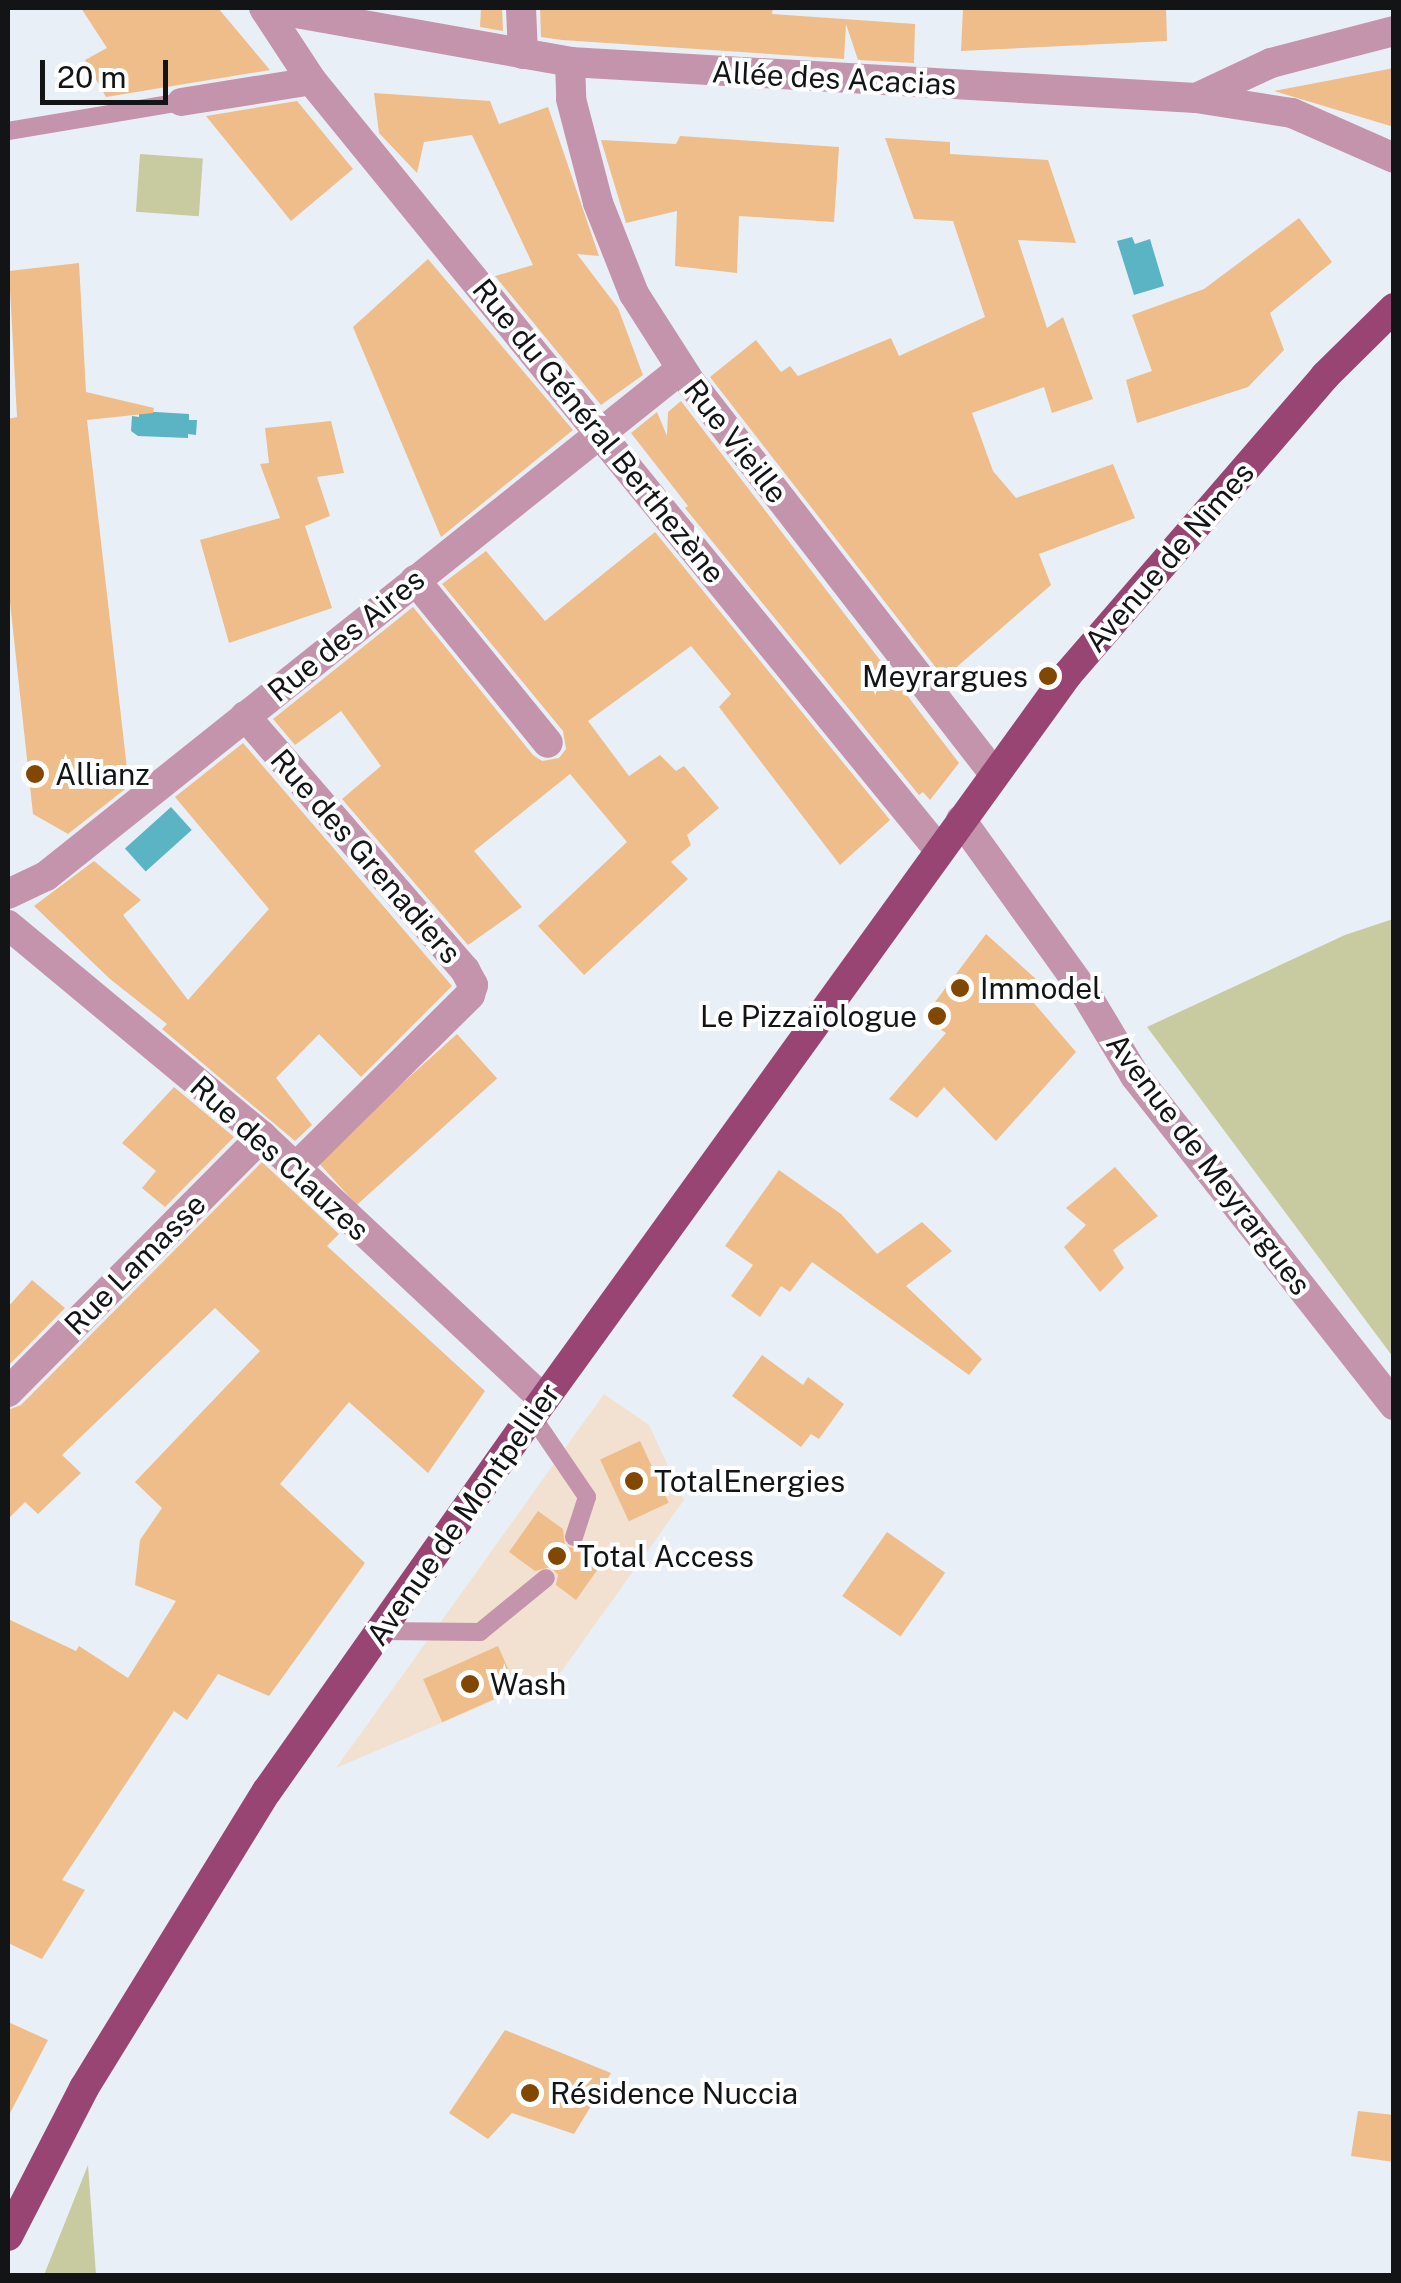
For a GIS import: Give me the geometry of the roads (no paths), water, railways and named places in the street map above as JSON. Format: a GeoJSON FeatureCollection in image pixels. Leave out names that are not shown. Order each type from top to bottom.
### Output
{"type":"FeatureCollection","features":[{"type":"Feature","properties":{"kind":"main road","name":"Avenue de Nîmes"},"geometry":{"type":"LineString","coordinates":[[961,820],[1068,674],[1325,376],[1394,308]]}},
{"type":"Feature","properties":{"kind":"main road","name":"Avenue de Montpellier"},"geometry":{"type":"LineString","coordinates":[[8,2236],[104,2055],[267,1791],[961,820]]}},
{"type":"Feature","properties":{"kind":"street","name":"Allée des Acacias"},"geometry":{"type":"LineString","coordinates":[[266,8],[570,62],[1196,98],[1292,113],[1394,158]]}},
{"type":"Feature","properties":{"kind":"street","name":"Rue du Général Berthezène"},"geometry":{"type":"LineString","coordinates":[[266,8],[312,81],[940,850]]}},
{"type":"Feature","properties":{"kind":"street"},"geometry":{"type":"LineString","coordinates":[[520,8],[523,54]]}},
{"type":"Feature","properties":{"kind":"street"},"geometry":{"type":"LineString","coordinates":[[1196,98],[1271,63],[1394,31]]}},
{"type":"Feature","properties":{"kind":"street","name":"Rue Vieille"},"geometry":{"type":"LineString","coordinates":[[570,62],[571,99],[598,203],[634,294],[681,369],[994,774]]}},
{"type":"Feature","properties":{"kind":"street"},"geometry":{"type":"LineString","coordinates":[[181,102],[312,81]]}},
{"type":"Feature","properties":{"kind":"street","name":"Rue des Aires"},"geometry":{"type":"LineString","coordinates":[[8,894],[24,890],[46,876],[681,369]]}},
{"type":"Feature","properties":{"kind":"street"},"geometry":{"type":"LineString","coordinates":[[415,580],[548,743]]}},
{"type":"Feature","properties":{"kind":"street","name":"Rue des Grenadiers"},"geometry":{"type":"LineString","coordinates":[[245,716],[466,970],[472,985],[470,995],[295,1168]]}},
{"type":"Feature","properties":{"kind":"street","name":"Avenue de Meyrargues"},"geometry":{"type":"LineString","coordinates":[[961,820],[1084,991],[1135,1076],[1394,1405]]}},
{"type":"Feature","properties":{"kind":"street","name":"Rue des Clauzes"},"geometry":{"type":"LineString","coordinates":[[8,925],[262,1136],[538,1408]]}},
{"type":"Feature","properties":{"kind":"street","name":"Rue Lamasse"},"geometry":{"type":"LineString","coordinates":[[8,1392],[262,1136]]}},
{"type":"Feature","properties":{"kind":"lane"},"geometry":{"type":"LineString","coordinates":[[8,131],[181,102]]}},
{"type":"Feature","properties":{"kind":"lane"},"geometry":{"type":"LineString","coordinates":[[538,1408],[587,1498],[574,1537]]}},
{"type":"Feature","properties":{"kind":"lane"},"geometry":{"type":"LineString","coordinates":[[380,1631],[480,1632],[546,1578]]}},
{"type":"Feature","properties":{"kind":"water"},"geometry":{"type":"Polygon","coordinates":[[[1132,237],[1135,244],[1150,239],[1164,286],[1134,295],[1117,241],[1132,237]]]}},
{"type":"Feature","properties":{"kind":"water"},"geometry":{"type":"Polygon","coordinates":[[[139,411],[189,414],[189,420],[197,420],[196,435],[138,436],[131,431],[132,416],[139,417],[139,411]]]}},
{"type":"Feature","properties":{"kind":"water"},"geometry":{"type":"Polygon","coordinates":[[[171,807],[192,830],[146,872],[125,848],[171,807]]]}},
{"type":"Feature","properties":{"kind":"place","name":"Meyrargues"},"geometry":{"type":"Point","coordinates":[1048,676]}},
{"type":"Feature","properties":{"kind":"place","name":"Allianz"},"geometry":{"type":"Point","coordinates":[35,774]}},
{"type":"Feature","properties":{"kind":"place","name":"Immodel"},"geometry":{"type":"Point","coordinates":[960,988]}},
{"type":"Feature","properties":{"kind":"place","name":"Le Pizzaïologue"},"geometry":{"type":"Point","coordinates":[937,1016]}},
{"type":"Feature","properties":{"kind":"place","name":"TotalEnergies"},"geometry":{"type":"Point","coordinates":[634,1481]}},
{"type":"Feature","properties":{"kind":"place","name":"Total Access"},"geometry":{"type":"Point","coordinates":[557,1556]}},
{"type":"Feature","properties":{"kind":"place","name":"Wash"},"geometry":{"type":"Point","coordinates":[470,1684]}},
{"type":"Feature","properties":{"kind":"place","name":"Résidence Nuccia"},"geometry":{"type":"Point","coordinates":[530,2093]}}]}
